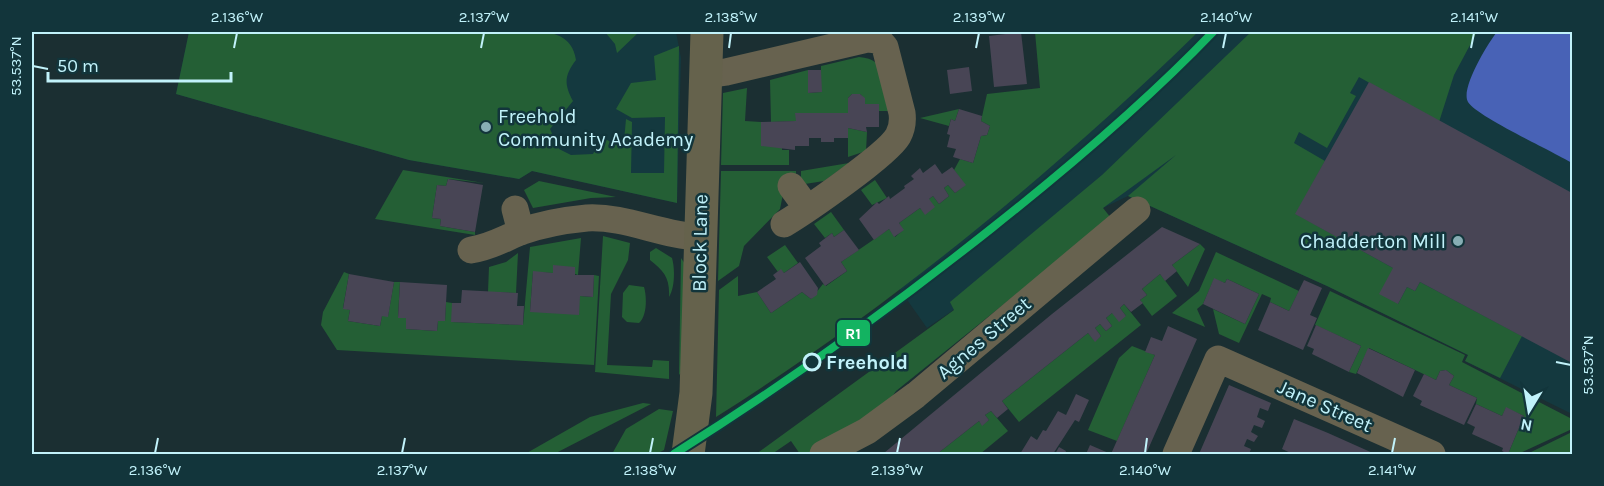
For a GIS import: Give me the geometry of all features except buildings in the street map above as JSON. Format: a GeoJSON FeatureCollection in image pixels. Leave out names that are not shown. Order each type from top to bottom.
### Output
{"type":"FeatureCollection","features":[{"type":"Feature","properties":{"kind":"main road","name":"Block Lane"},"geometry":{"type":"LineString","coordinates":[[688,454],[696,393],[707,32]]}},
{"type":"Feature","properties":{"kind":"street"},"geometry":{"type":"LineString","coordinates":[[704,75],[726,72],[867,39],[879,40],[885,47],[902,113],[903,121],[898,136],[869,163],[784,224]]}},
{"type":"Feature","properties":{"kind":"street"},"geometry":{"type":"LineString","coordinates":[[791,186],[807,208]]}},
{"type":"Feature","properties":{"kind":"street","name":"Agnes Street"},"geometry":{"type":"LineString","coordinates":[[823,454],[867,431],[916,394],[1137,210]]}},
{"type":"Feature","properties":{"kind":"street"},"geometry":{"type":"LineString","coordinates":[[471,250],[495,245],[518,221],[553,223],[596,218],[615,219],[701,237]]}},
{"type":"Feature","properties":{"kind":"street","name":"Jane Street"},"geometry":{"type":"LineString","coordinates":[[1176,454],[1218,358],[1432,454]]}},
{"type":"Feature","properties":{"kind":"shaded area","name":"Freehold Community Academy"},"geometry":{"type":"Polygon","coordinates":[[[189,32],[676,32],[681,58],[677,203],[532,171],[519,179],[409,160],[176,94],[189,32]]]}},
{"type":"Feature","properties":{"kind":"shaded area"},"geometry":{"type":"Polygon","coordinates":[[[1150,32],[1572,32],[1572,414],[1465,361],[1468,355],[1327,286],[1128,196],[1103,208],[927,328],[886,270],[1150,32]]]}},
{"type":"Feature","properties":{"kind":"green space","name":"Freehold Community Academy"},"geometry":{"type":"Polygon","coordinates":[[[531,31],[551,33],[567,42],[573,49],[576,60],[567,76],[568,90],[573,101],[550,129],[559,149],[571,155],[593,154],[602,137],[614,144],[624,141],[626,119],[632,122],[631,173],[664,173],[665,117],[632,118],[616,109],[631,83],[656,80],[654,56],[679,46],[677,203],[532,171],[519,179],[409,160],[176,94],[189,32],[504,32],[510,34],[511,32],[531,31]]]}},
{"type":"Feature","properties":{"kind":"green space"},"geometry":{"type":"Polygon","coordinates":[[[605,32],[639,32],[617,53],[615,44],[605,32]]]}},
{"type":"Feature","properties":{"kind":"green space"},"geometry":{"type":"Polygon","coordinates":[[[1035,32],[1198,32],[1085,137],[967,237],[844,331],[716,417],[719,290],[738,276],[738,296],[757,292],[771,313],[802,292],[811,299],[823,284],[826,286],[847,271],[841,262],[889,229],[895,237],[903,230],[899,223],[920,208],[925,214],[929,199],[933,196],[939,204],[949,196],[944,188],[948,185],[955,193],[965,185],[954,170],[960,159],[973,163],[981,136],[987,135],[990,126],[981,121],[987,94],[1040,88],[1035,32]]]}},
{"type":"Feature","properties":{"kind":"green space"},"geometry":{"type":"Polygon","coordinates":[[[1251,32],[1477,32],[1454,75],[1439,122],[1359,77],[1350,93],[1356,96],[1327,148],[1299,132],[1294,143],[1325,161],[1296,214],[1393,268],[1398,304],[1407,287],[1415,291],[1420,282],[1522,336],[1500,378],[1465,361],[1468,355],[1327,286],[1128,196],[1176,155],[1103,208],[1111,218],[896,391],[885,407],[811,454],[800,454],[791,441],[772,454],[756,454],[954,310],[950,302],[1102,175],[1251,32]]]}},
{"type":"Feature","properties":{"kind":"green space"},"geometry":{"type":"Polygon","coordinates":[[[859,57],[869,59],[881,68],[887,83],[891,111],[879,111],[878,104],[865,104],[860,94],[852,94],[848,98],[848,113],[796,113],[796,121],[771,122],[770,80],[808,70],[808,93],[821,92],[821,66],[859,57]]]}},
{"type":"Feature","properties":{"kind":"green space"},"geometry":{"type":"Polygon","coordinates":[[[747,88],[745,121],[761,122],[761,146],[782,146],[782,150],[789,150],[789,165],[721,165],[723,93],[747,88]]]}},
{"type":"Feature","properties":{"kind":"green space"},"geometry":{"type":"Polygon","coordinates":[[[959,109],[955,121],[951,119],[949,126],[920,118],[959,109]]]}},
{"type":"Feature","properties":{"kind":"green space"},"geometry":{"type":"Polygon","coordinates":[[[848,128],[867,132],[866,151],[848,157],[848,128]]]}},
{"type":"Feature","properties":{"kind":"green space"},"geometry":{"type":"Polygon","coordinates":[[[849,163],[824,181],[805,184],[801,180],[801,171],[849,163]]]}},
{"type":"Feature","properties":{"kind":"green space"},"geometry":{"type":"Polygon","coordinates":[[[403,170],[484,183],[448,179],[446,186],[437,185],[432,218],[441,219],[440,226],[475,232],[475,235],[375,219],[403,170]]]}},
{"type":"Feature","properties":{"kind":"green space"},"geometry":{"type":"Polygon","coordinates":[[[721,171],[796,171],[796,175],[783,194],[780,209],[744,246],[739,266],[718,281],[721,171]]]}},
{"type":"Feature","properties":{"kind":"green space"},"geometry":{"type":"Polygon","coordinates":[[[875,180],[887,198],[872,205],[861,190],[875,180]]]}},
{"type":"Feature","properties":{"kind":"green space"},"geometry":{"type":"Polygon","coordinates":[[[539,181],[616,197],[591,198],[533,208],[524,190],[539,181]]]}},
{"type":"Feature","properties":{"kind":"green space"},"geometry":{"type":"Polygon","coordinates":[[[831,212],[844,230],[834,237],[832,233],[825,238],[814,224],[831,212]]]}},
{"type":"Feature","properties":{"kind":"green space"},"geometry":{"type":"Polygon","coordinates":[[[603,236],[630,243],[628,260],[611,294],[607,365],[652,367],[653,360],[669,361],[669,379],[595,372],[603,236]]]}},
{"type":"Feature","properties":{"kind":"green space"},"geometry":{"type":"Polygon","coordinates":[[[581,238],[578,275],[553,266],[553,273],[533,272],[530,311],[580,296],[593,297],[594,275],[599,276],[594,365],[337,350],[321,325],[323,312],[344,272],[349,274],[343,308],[350,310],[348,321],[380,326],[382,316],[388,316],[394,282],[400,282],[398,317],[406,318],[406,329],[437,331],[438,321],[445,321],[446,302],[452,303],[452,322],[523,325],[530,247],[581,238]]]}},
{"type":"Feature","properties":{"kind":"green space"},"geometry":{"type":"Polygon","coordinates":[[[1200,244],[1205,249],[1188,287],[1172,265],[1200,244]]]}},
{"type":"Feature","properties":{"kind":"green space"},"geometry":{"type":"Polygon","coordinates":[[[785,245],[798,263],[784,273],[781,270],[778,272],[767,257],[785,245]]]}},
{"type":"Feature","properties":{"kind":"green space"},"geometry":{"type":"Polygon","coordinates":[[[656,248],[672,258],[674,278],[669,297],[665,276],[650,260],[650,252],[656,248]]]}},
{"type":"Feature","properties":{"kind":"green space"},"geometry":{"type":"Polygon","coordinates":[[[1216,252],[1299,291],[1289,311],[1270,302],[1271,298],[1262,294],[1239,343],[1219,334],[1213,309],[1245,324],[1259,294],[1227,279],[1225,283],[1214,279],[1203,304],[1197,309],[1205,327],[1172,313],[1199,291],[1216,252]]]}},
{"type":"Feature","properties":{"kind":"green space"},"geometry":{"type":"Polygon","coordinates":[[[518,253],[516,293],[488,292],[489,267],[506,262],[518,253]]]}},
{"type":"Feature","properties":{"kind":"green space"},"geometry":{"type":"Polygon","coordinates":[[[681,258],[685,264],[682,371],[679,375],[681,258]]]}},
{"type":"Feature","properties":{"kind":"green space"},"geometry":{"type":"Polygon","coordinates":[[[1160,274],[1177,296],[1152,316],[1140,300],[1147,295],[1142,289],[1160,274]]]}},
{"type":"Feature","properties":{"kind":"green space"},"geometry":{"type":"Polygon","coordinates":[[[629,285],[644,287],[646,306],[644,316],[639,323],[627,322],[622,317],[623,293],[629,285]]]}},
{"type":"Feature","properties":{"kind":"green space"},"geometry":{"type":"Polygon","coordinates":[[[1330,291],[1465,355],[1462,362],[1572,419],[1572,429],[1518,454],[1508,454],[1524,416],[1506,408],[1502,416],[1476,404],[1477,398],[1449,385],[1454,376],[1446,370],[1440,371],[1436,380],[1369,348],[1356,374],[1349,372],[1361,346],[1315,325],[1330,291]]]}},
{"type":"Feature","properties":{"kind":"green space"},"geometry":{"type":"Polygon","coordinates":[[[1124,304],[1141,325],[1019,422],[1002,401],[1088,333],[1095,341],[1101,336],[1095,328],[1100,324],[1106,331],[1112,326],[1106,318],[1112,313],[1126,316],[1120,308],[1124,304]]]}},
{"type":"Feature","properties":{"kind":"green space"},"geometry":{"type":"Polygon","coordinates":[[[1132,346],[1155,355],[1117,441],[1088,430],[1119,358],[1132,346]]]}},
{"type":"Feature","properties":{"kind":"green space"},"geometry":{"type":"Polygon","coordinates":[[[643,403],[651,404],[554,454],[525,454],[590,417],[643,403]]]}},
{"type":"Feature","properties":{"kind":"green space"},"geometry":{"type":"Polygon","coordinates":[[[659,409],[673,411],[664,450],[656,454],[612,454],[626,429],[659,409]]]}},
{"type":"Feature","properties":{"kind":"green space"},"geometry":{"type":"Polygon","coordinates":[[[991,411],[1008,431],[980,454],[937,454],[979,421],[982,425],[989,420],[985,415],[991,411]]]}},
{"type":"Feature","properties":{"kind":"green space"},"geometry":{"type":"Polygon","coordinates":[[[1572,432],[1572,454],[1525,454],[1529,453],[1572,432]]]}},
{"type":"Feature","properties":{"kind":"water"},"geometry":{"type":"Polygon","coordinates":[[[1497,32],[1572,32],[1572,163],[1500,125],[1468,102],[1471,77],[1497,32]]]}},
{"type":"Feature","properties":{"kind":"transit line","name":"R1"},"geometry":{"type":"LineString","coordinates":[[674,454],[796,374],[954,258],[1106,134],[1213,32]]}},
{"type":"Feature","properties":{"kind":"place","name":"Freehold Community Academy"},"geometry":{"type":"Point","coordinates":[486,127]}},
{"type":"Feature","properties":{"kind":"place","name":"Chadderton Mill"},"geometry":{"type":"Point","coordinates":[1458,241]}},
{"type":"Feature","properties":{"kind":"place","name":"Freehold"},"geometry":{"type":"Point","coordinates":[812,362]}}]}
